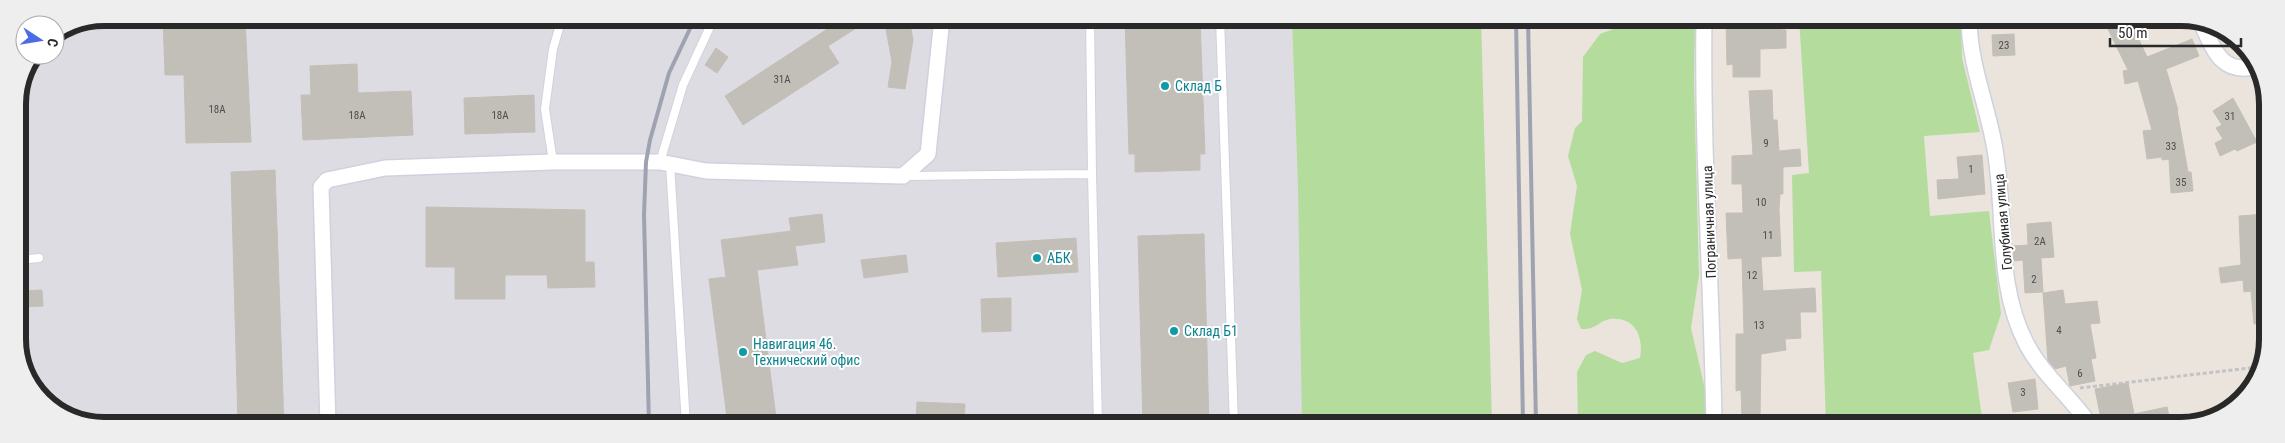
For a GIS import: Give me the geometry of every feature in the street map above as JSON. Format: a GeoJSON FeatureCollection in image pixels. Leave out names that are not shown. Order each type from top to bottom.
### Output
{"type":"FeatureCollection","features":[{"type":"Feature","properties":{"kind":"street"},"geometry":{"type":"LineString","coordinates":[[328,417],[321,187],[327,180],[385,168],[553,162],[665,163],[706,171],[902,176],[928,154],[941,26]]}},
{"type":"Feature","properties":{"kind":"street","name":"Пограничная улица"},"geometry":{"type":"LineString","coordinates":[[1704,26],[1703,89],[1712,306],[1714,417]]}},
{"type":"Feature","properties":{"kind":"street","name":"Голубиная улица"},"geometry":{"type":"LineString","coordinates":[[1970,26],[1972,59],[1994,144],[2003,249],[2014,310],[2027,345],[2051,380],[2083,417]]}},
{"type":"Feature","properties":{"kind":"street"},"geometry":{"type":"LineString","coordinates":[[2205,30],[2217,55],[2224,63],[2242,69],[2250,68]]}},
{"type":"Feature","properties":{"kind":"lane"},"geometry":{"type":"LineString","coordinates":[[553,162],[545,109],[553,49],[560,26]]}},
{"type":"Feature","properties":{"kind":"lane"},"geometry":{"type":"LineString","coordinates":[[685,417],[665,163],[683,85],[710,26]]}},
{"type":"Feature","properties":{"kind":"lane"},"geometry":{"type":"LineString","coordinates":[[1090,26],[1098,417]]}},
{"type":"Feature","properties":{"kind":"lane"},"geometry":{"type":"LineString","coordinates":[[1220,26],[1234,417]]}},
{"type":"Feature","properties":{"kind":"lane"},"geometry":{"type":"LineString","coordinates":[[902,176],[1092,174]]}},
{"type":"Feature","properties":{"kind":"lane"},"geometry":{"type":"LineString","coordinates":[[26,259],[39,258]]}},
{"type":"Feature","properties":{"kind":"path"},"geometry":{"type":"LineString","coordinates":[[2062,391],[2132,380],[2253,367]]}},
{"type":"Feature","properties":{"kind":"shaded area"},"geometry":{"type":"Polygon","coordinates":[[[104,26],[1481,26],[1492,417],[104,417],[84,414],[61,404],[42,386],[30,364],[28,354],[26,339],[26,104],[32,74],[37,65],[65,65],[65,37],[74,32],[104,26]]]}},
{"type":"Feature","properties":{"kind":"green space"},"geometry":{"type":"Polygon","coordinates":[[[1292,26],[1481,26],[1492,417],[1302,417],[1298,187],[1292,26]]]}},
{"type":"Feature","properties":{"kind":"green space"},"geometry":{"type":"Polygon","coordinates":[[[1695,26],[1694,83],[1699,275],[1691,328],[1705,389],[1705,417],[1578,417],[1577,372],[1586,355],[1595,351],[1622,363],[1640,358],[1641,350],[1641,343],[1636,330],[1632,324],[1626,321],[1610,319],[1594,327],[1581,329],[1577,319],[1582,290],[1570,234],[1577,186],[1568,156],[1575,128],[1582,121],[1583,57],[1600,34],[1619,27],[1695,26]]]}},
{"type":"Feature","properties":{"kind":"green space"},"geometry":{"type":"Polygon","coordinates":[[[1800,26],[1961,26],[1962,58],[1980,132],[1924,136],[1930,216],[1989,211],[2001,314],[1989,350],[1973,353],[1982,417],[1826,417],[1821,271],[1794,272],[1792,175],[1809,173],[1800,26]]]}},
{"type":"Feature","properties":{"kind":"building"},"geometry":{"type":"Polygon","coordinates":[[[163,26],[245,26],[251,142],[186,143],[184,75],[165,75],[163,26]]]}},
{"type":"Feature","properties":{"kind":"building"},"geometry":{"type":"Polygon","coordinates":[[[832,26],[859,26],[828,46],[839,63],[743,125],[725,96],[832,26]]]}},
{"type":"Feature","properties":{"kind":"building"},"geometry":{"type":"Polygon","coordinates":[[[885,26],[910,26],[913,40],[905,89],[888,87],[892,62],[885,26]]]}},
{"type":"Feature","properties":{"kind":"building","name":"Склад Б"},"geometry":{"type":"Polygon","coordinates":[[[1125,26],[1200,26],[1205,154],[1200,154],[1200,170],[1135,172],[1135,154],[1129,154],[1125,26]]]}},
{"type":"Feature","properties":{"kind":"building"},"geometry":{"type":"Polygon","coordinates":[[[1726,26],[1782,26],[1782,30],[1786,30],[1786,48],[1760,49],[1760,77],[1733,77],[1733,64],[1727,65],[1726,26]]]}},
{"type":"Feature","properties":{"kind":"building"},"geometry":{"type":"Polygon","coordinates":[[[2133,26],[2147,57],[2192,39],[2199,56],[2166,69],[2178,110],[2193,191],[2171,193],[2169,159],[2162,160],[2162,157],[2147,159],[2143,131],[2152,130],[2138,81],[2125,84],[2123,71],[2128,70],[2107,27],[2133,26]]]}},
{"type":"Feature","properties":{"kind":"building"},"geometry":{"type":"Polygon","coordinates":[[[2014,34],[2015,55],[1993,56],[1992,35],[2014,34]]]}},
{"type":"Feature","properties":{"kind":"building"},"geometry":{"type":"Polygon","coordinates":[[[716,48],[728,57],[717,73],[705,65],[716,48]]]}},
{"type":"Feature","properties":{"kind":"building"},"geometry":{"type":"Polygon","coordinates":[[[357,64],[358,93],[411,91],[413,135],[303,140],[301,95],[311,95],[310,66],[357,64]]]}},
{"type":"Feature","properties":{"kind":"building"},"geometry":{"type":"Polygon","coordinates":[[[1772,90],[1773,120],[1777,120],[1779,151],[1800,149],[1801,166],[1783,167],[1783,194],[1780,194],[1779,209],[1781,256],[1761,257],[1763,291],[1815,288],[1816,312],[1800,312],[1801,338],[1785,339],[1786,350],[1761,354],[1760,417],[1742,416],[1741,390],[1736,391],[1736,334],[1744,334],[1742,258],[1728,259],[1726,213],[1743,213],[1742,184],[1732,184],[1732,156],[1753,155],[1749,91],[1772,90]]]}},
{"type":"Feature","properties":{"kind":"building"},"geometry":{"type":"Polygon","coordinates":[[[534,95],[535,132],[465,134],[464,98],[534,95]]]}},
{"type":"Feature","properties":{"kind":"building"},"geometry":{"type":"Polygon","coordinates":[[[2233,98],[2257,142],[2220,156],[2215,143],[2223,139],[2216,128],[2222,125],[2213,111],[2233,98]]]}},
{"type":"Feature","properties":{"kind":"building"},"geometry":{"type":"Polygon","coordinates":[[[1982,155],[1985,194],[1938,199],[1937,180],[1959,179],[1957,157],[1982,155]]]}},
{"type":"Feature","properties":{"kind":"building"},"geometry":{"type":"Polygon","coordinates":[[[275,170],[284,417],[238,417],[231,172],[275,170]]]}},
{"type":"Feature","properties":{"kind":"building"},"geometry":{"type":"Polygon","coordinates":[[[426,207],[585,210],[585,262],[594,262],[595,287],[548,288],[547,275],[505,275],[505,299],[455,299],[455,267],[426,267],[426,207]]]}},
{"type":"Feature","properties":{"kind":"building","name":"Навигация 46. Технический офис"},"geometry":{"type":"Polygon","coordinates":[[[822,214],[825,242],[795,246],[798,265],[757,270],[776,417],[727,417],[709,279],[726,277],[721,240],[791,231],[789,218],[822,214]]]}},
{"type":"Feature","properties":{"kind":"building"},"geometry":{"type":"Polygon","coordinates":[[[2259,215],[2259,324],[2254,324],[2251,291],[2244,292],[2243,280],[2221,283],[2219,268],[2241,265],[2239,216],[2259,215]]]}},
{"type":"Feature","properties":{"kind":"building"},"geometry":{"type":"Polygon","coordinates":[[[2051,222],[2054,257],[2041,258],[2043,292],[2025,293],[2023,260],[2014,261],[2012,246],[2028,245],[2027,224],[2051,222]]]}},
{"type":"Feature","properties":{"kind":"building","name":"Склад Б1"},"geometry":{"type":"Polygon","coordinates":[[[1204,234],[1209,417],[1143,417],[1138,236],[1204,234]]]}},
{"type":"Feature","properties":{"kind":"building","name":"АБК"},"geometry":{"type":"Polygon","coordinates":[[[1076,238],[1078,272],[998,277],[996,243],[1076,238]]]}},
{"type":"Feature","properties":{"kind":"building"},"geometry":{"type":"Polygon","coordinates":[[[906,255],[908,272],[864,278],[861,260],[906,255]]]}},
{"type":"Feature","properties":{"kind":"building"},"geometry":{"type":"Polygon","coordinates":[[[42,290],[43,306],[26,307],[26,291],[42,290]]]}},
{"type":"Feature","properties":{"kind":"building"},"geometry":{"type":"Polygon","coordinates":[[[2063,290],[2065,304],[2097,301],[2100,323],[2090,324],[2096,358],[2091,359],[2095,381],[2070,386],[2066,366],[2055,369],[2048,361],[2043,293],[2063,290]]]}},
{"type":"Feature","properties":{"kind":"building"},"geometry":{"type":"Polygon","coordinates":[[[1011,298],[1011,331],[982,332],[981,299],[1011,298]]]}},
{"type":"Feature","properties":{"kind":"building"},"geometry":{"type":"Polygon","coordinates":[[[2035,379],[2038,409],[2013,412],[2008,383],[2035,379]]]}},
{"type":"Feature","properties":{"kind":"building"},"geometry":{"type":"Polygon","coordinates":[[[2128,383],[2134,414],[2167,407],[2169,417],[2101,417],[2095,389],[2128,383]]]}},
{"type":"Feature","properties":{"kind":"building"},"geometry":{"type":"Polygon","coordinates":[[[917,402],[965,404],[964,417],[916,417],[917,402]]]}},
{"type":"Feature","properties":{"kind":"railway"},"geometry":{"type":"LineString","coordinates":[[649,417],[644,215],[646,162],[650,140],[669,73],[691,26]]}},
{"type":"Feature","properties":{"kind":"railway"},"geometry":{"type":"LineString","coordinates":[[1516,26],[1523,417]]}},
{"type":"Feature","properties":{"kind":"railway"},"geometry":{"type":"LineString","coordinates":[[1528,26],[1536,417]]}},
{"type":"Feature","properties":{"kind":"place","name":"Склад Б"},"geometry":{"type":"Point","coordinates":[1165,86]}},
{"type":"Feature","properties":{"kind":"place","name":"АБК"},"geometry":{"type":"Point","coordinates":[1037,258]}},
{"type":"Feature","properties":{"kind":"place","name":"Склад Б1"},"geometry":{"type":"Point","coordinates":[1174,331]}},
{"type":"Feature","properties":{"kind":"place","name":"Навигация 46. Технический офис"},"geometry":{"type":"Point","coordinates":[743,352]}}]}
